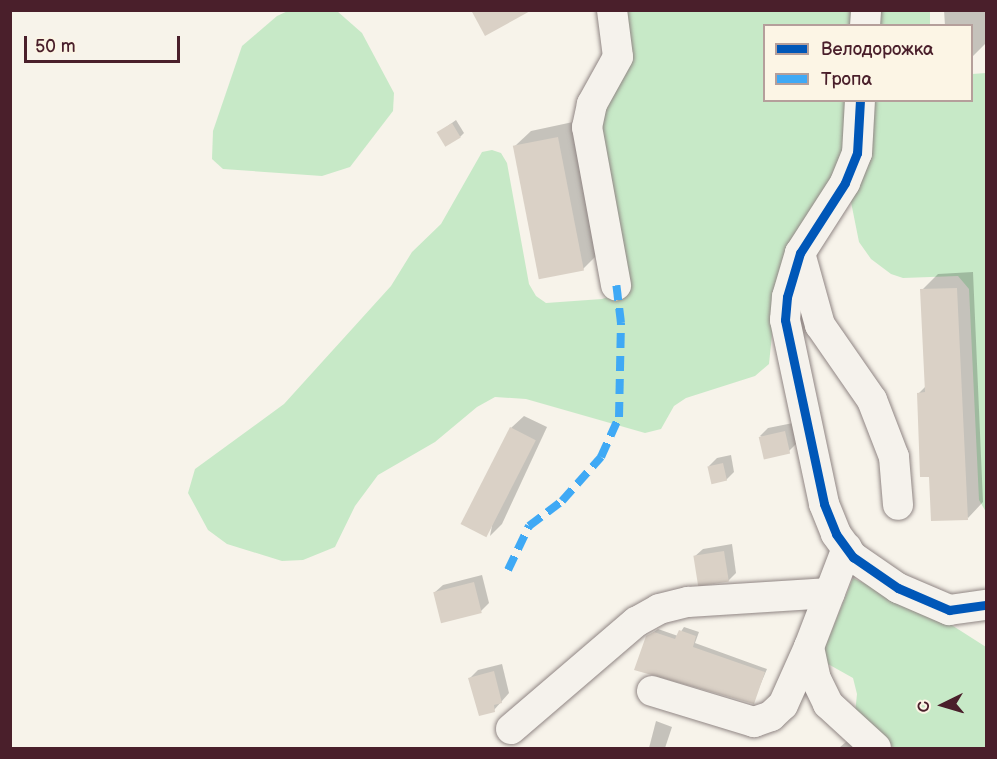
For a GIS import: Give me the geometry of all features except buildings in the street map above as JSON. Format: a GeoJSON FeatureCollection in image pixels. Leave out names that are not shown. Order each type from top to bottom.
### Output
{"type":"FeatureCollection","features":[{"type":"Feature","properties":{"kind":"street"},"geometry":{"type":"LineString","coordinates":[[612,10],[618,57],[592,104],[587,127],[616,285]]}},
{"type":"Feature","properties":{"kind":"street"},"geometry":{"type":"LineString","coordinates":[[860,102],[857,153],[845,183],[800,253],[787,297],[785,320],[824,504],[847,548],[863,565],[898,588],[938,607],[974,608],[987,626]]}},
{"type":"Feature","properties":{"kind":"street"},"geometry":{"type":"LineString","coordinates":[[800,253],[820,325],[872,400],[894,457],[898,505]]}},
{"type":"Feature","properties":{"kind":"street"},"geometry":{"type":"LineString","coordinates":[[652,691],[754,722],[771,716],[783,705],[809,647],[847,548]]}},
{"type":"Feature","properties":{"kind":"street"},"geometry":{"type":"LineString","coordinates":[[511,729],[636,622],[659,609],[688,602],[830,593]]}},
{"type":"Feature","properties":{"kind":"street"},"geometry":{"type":"LineString","coordinates":[[809,647],[816,679],[828,704],[876,748]]}},
{"type":"Feature","properties":{"kind":"green space"},"geometry":{"type":"Polygon","coordinates":[[[290,10],[337,11],[362,33],[394,93],[393,111],[350,167],[322,176],[223,169],[212,159],[213,131],[242,46],[277,16],[290,10]]]}},
{"type":"Feature","properties":{"kind":"green space"},"geometry":{"type":"Polygon","coordinates":[[[624,11],[855,11],[854,24],[763,24],[763,102],[850,102],[847,149],[776,295],[769,364],[755,376],[686,398],[674,406],[661,429],[645,433],[526,399],[495,397],[477,407],[435,442],[378,475],[355,506],[335,547],[303,560],[282,561],[227,544],[208,530],[188,493],[195,469],[284,404],[391,286],[412,252],[441,224],[482,152],[492,150],[501,153],[507,163],[529,284],[536,296],[546,303],[602,299],[620,293],[599,132],[624,11]]]}},
{"type":"Feature","properties":{"kind":"green space"},"geometry":{"type":"Polygon","coordinates":[[[879,11],[930,11],[930,24],[879,24],[879,11]]]}},
{"type":"Feature","properties":{"kind":"green space"},"geometry":{"type":"Polygon","coordinates":[[[986,73],[986,512],[979,500],[969,289],[958,276],[903,278],[891,274],[871,259],[859,242],[851,202],[873,102],[973,102],[973,74],[986,73]]]}},
{"type":"Feature","properties":{"kind":"green space"},"geometry":{"type":"Polygon","coordinates":[[[853,578],[950,624],[986,647],[986,748],[894,748],[855,713],[857,694],[853,678],[828,664],[822,655],[853,578]]]}},
{"type":"Feature","properties":{"kind":"marked path"},"geometry":{"type":"LineString","coordinates":[[508,570],[529,526],[562,501],[601,457],[619,417],[621,323],[616,285]]}},
{"type":"Feature","properties":{"kind":"cycle path"},"geometry":{"type":"LineString","coordinates":[[860,102],[857,153],[845,183],[800,253],[787,297],[785,320],[824,504],[836,534],[853,557],[898,588],[949,610],[986,605]]}}]}
